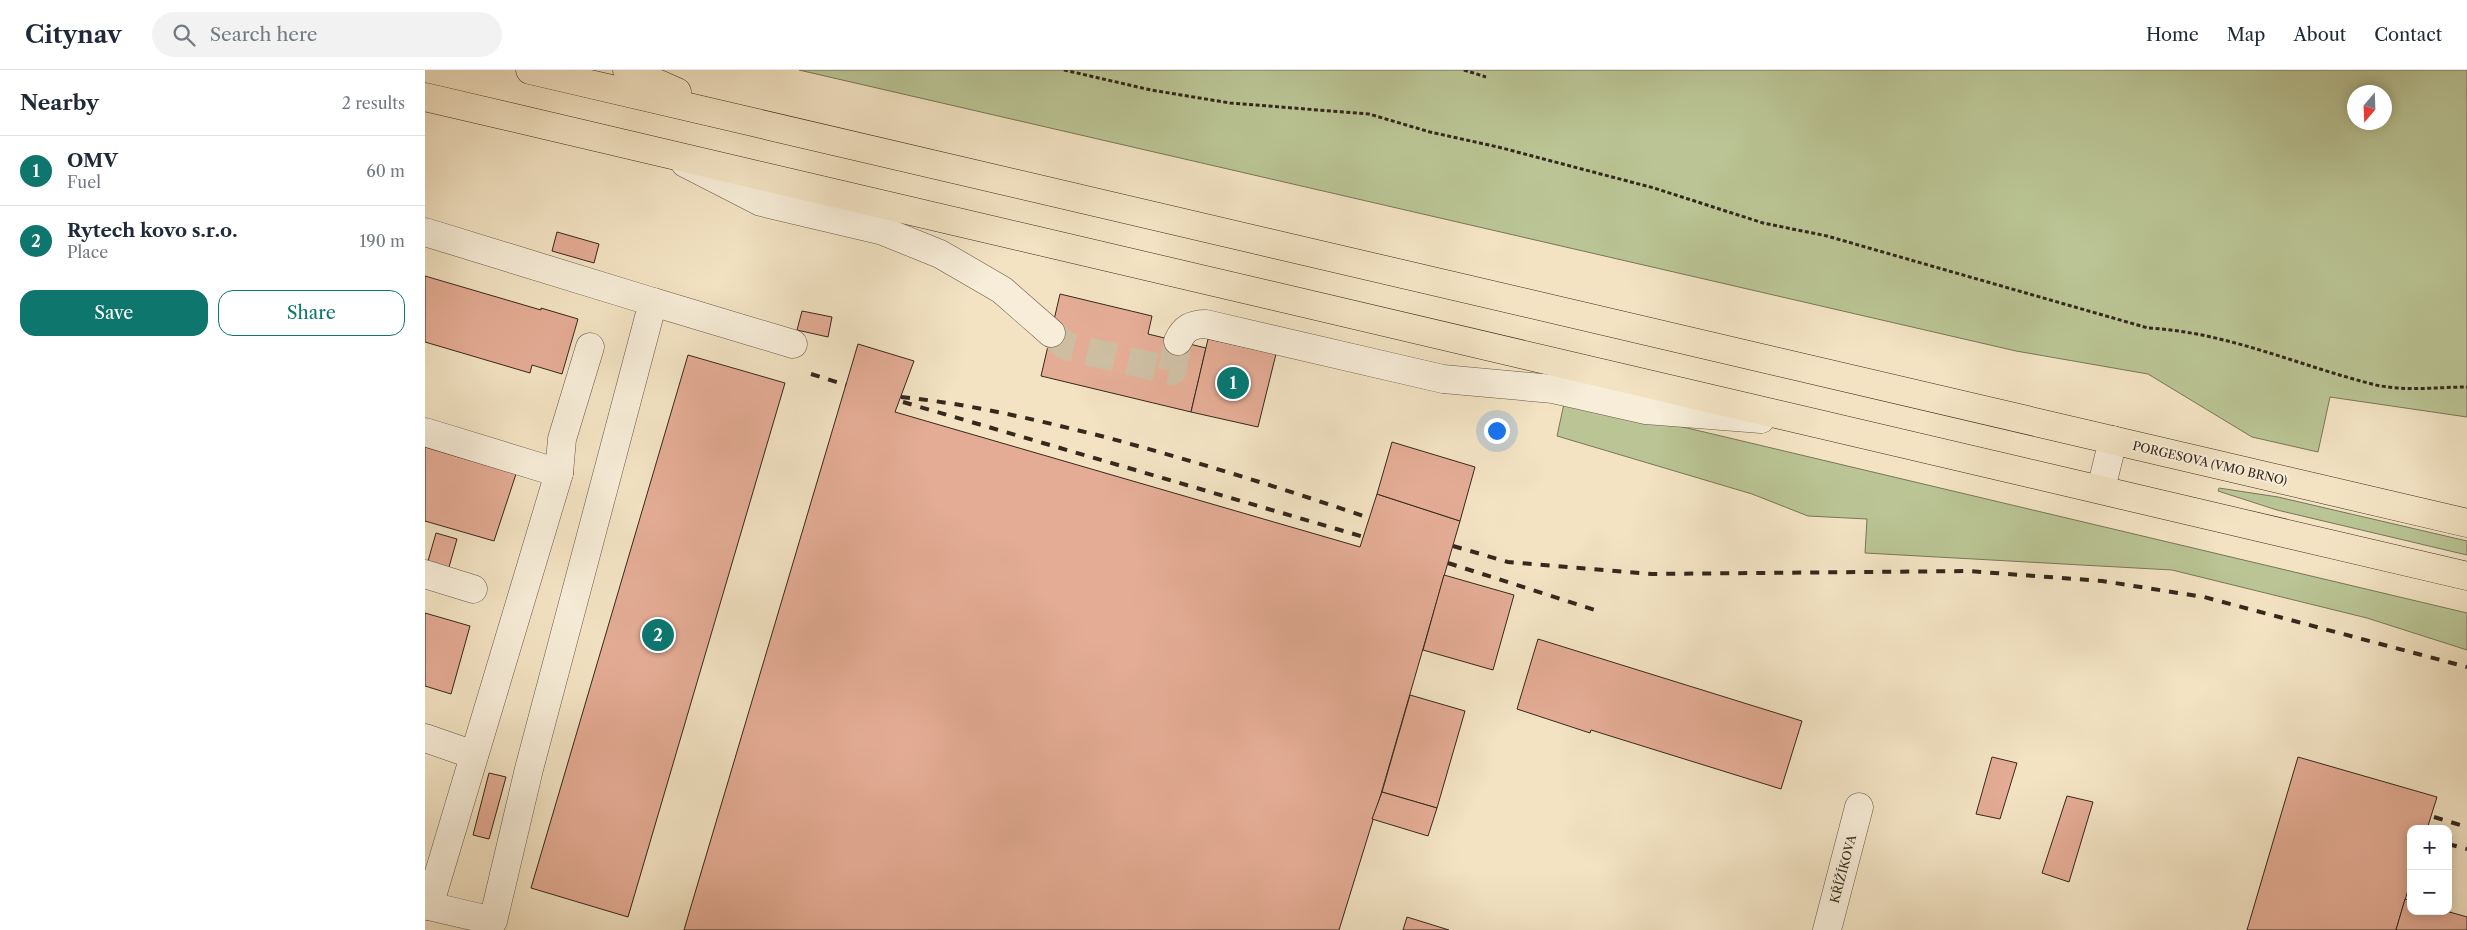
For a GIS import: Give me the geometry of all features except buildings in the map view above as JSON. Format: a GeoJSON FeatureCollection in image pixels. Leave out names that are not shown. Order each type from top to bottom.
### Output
{"type":"FeatureCollection","features":[{"type":"Feature","properties":{"kind":"highway"},"geometry":{"type":"LineString","coordinates":[[530,70],[740,119]]}},
{"type":"Feature","properties":{"kind":"highway"},"geometry":{"type":"LineString","coordinates":[[627,70],[740,119]]}},
{"type":"Feature","properties":{"kind":"highway"},"geometry":{"type":"LineString","coordinates":[[425,97],[2467,576]]}},
{"type":"Feature","properties":{"kind":"highway","name":"PORGESOVA (VMO BRNO)"},"geometry":{"type":"LineString","coordinates":[[740,119],[2467,523]]}},
{"type":"Feature","properties":{"kind":"lane"},"geometry":{"type":"LineString","coordinates":[[671,155],[761,202],[883,231],[940,254],[1002,290],[1051,333]]}},
{"type":"Feature","properties":{"kind":"lane"},"geometry":{"type":"LineString","coordinates":[[425,232],[793,344]]}},
{"type":"Feature","properties":{"kind":"lane"},"geometry":{"type":"LineString","coordinates":[[590,347],[562,439],[559,472],[427,905],[493,921],[533,750],[653,302]]}},
{"type":"Feature","properties":{"kind":"lane"},"geometry":{"type":"LineString","coordinates":[[1178,342],[1181,334],[1188,327],[1196,324],[1206,324],[1443,380],[1553,389],[1646,410],[1820,423]]}},
{"type":"Feature","properties":{"kind":"lane"},"geometry":{"type":"LineString","coordinates":[[425,432],[559,472]]}},
{"type":"Feature","properties":{"kind":"lane"},"geometry":{"type":"LineString","coordinates":[[2101,489],[2113,440]]}},
{"type":"Feature","properties":{"kind":"lane"},"geometry":{"type":"LineString","coordinates":[[425,574],[473,589]]}},
{"type":"Feature","properties":{"kind":"lane"},"geometry":{"type":"LineString","coordinates":[[425,738],[474,755]]}},
{"type":"Feature","properties":{"kind":"lane","name":"KŘÍŽÍKOVA"},"geometry":{"type":"LineString","coordinates":[[1827,930],[1859,807]]}},
{"type":"Feature","properties":{"kind":"path"},"geometry":{"type":"LineString","coordinates":[[1064,70],[1151,90],[1230,103],[1369,114],[1430,132],[1498,147],[1654,188],[1763,223],[1827,236],[2148,328],[2174,329],[2240,343],[2374,385],[2467,387]]}},
{"type":"Feature","properties":{"kind":"path"},"geometry":{"type":"LineString","coordinates":[[1464,70],[1486,77]]}},
{"type":"Feature","properties":{"kind":"green space"},"geometry":{"type":"Polygon","coordinates":[[[799,70],[2467,70],[2467,417],[2330,397],[2318,452],[2252,437],[2148,374],[2016,351],[799,70]]]}},
{"type":"Feature","properties":{"kind":"green space"},"geometry":{"type":"Polygon","coordinates":[[[1565,399],[2467,613],[2467,650],[2367,618],[2172,570],[1865,553],[1867,519],[1808,516],[1752,494],[1557,436],[1565,399]]]}},
{"type":"Feature","properties":{"kind":"green space"},"geometry":{"type":"Polygon","coordinates":[[[2219,488],[2278,497],[2467,541],[2467,555],[2277,510],[2218,491],[2219,488]]]}},
{"type":"Feature","properties":{"kind":"tunnel"},"geometry":{"type":"LineString","coordinates":[[1051,333],[1066,346],[1172,371],[1178,341]]}},
{"type":"Feature","properties":{"kind":"railway"},"geometry":{"type":"LineString","coordinates":[[811,374],[846,385]]}},
{"type":"Feature","properties":{"kind":"railway"},"geometry":{"type":"LineString","coordinates":[[901,397],[978,408],[1105,437],[1238,475],[1369,518]]}},
{"type":"Feature","properties":{"kind":"railway"},"geometry":{"type":"LineString","coordinates":[[903,402],[1364,537]]}},
{"type":"Feature","properties":{"kind":"railway"},"geometry":{"type":"LineString","coordinates":[[1453,546],[1508,562],[1652,574],[1968,571],[2102,581],[2204,597],[2467,667]]}},
{"type":"Feature","properties":{"kind":"railway"},"geometry":{"type":"LineString","coordinates":[[1448,563],[1598,611]]}},
{"type":"Feature","properties":{"kind":"railway"},"geometry":{"type":"LineString","coordinates":[[2434,817],[2467,827]]}},
{"type":"Feature","properties":{"kind":"railway"},"geometry":{"type":"LineString","coordinates":[[2452,845],[2467,849]]}},
{"type":"Feature","properties":{"kind":"place","name":"OMV"},"geometry":{"type":"Point","coordinates":[1233,383]}},
{"type":"Feature","properties":{"kind":"place","name":"Rytech kovo s.r.o."},"geometry":{"type":"Point","coordinates":[658,635]}}]}
